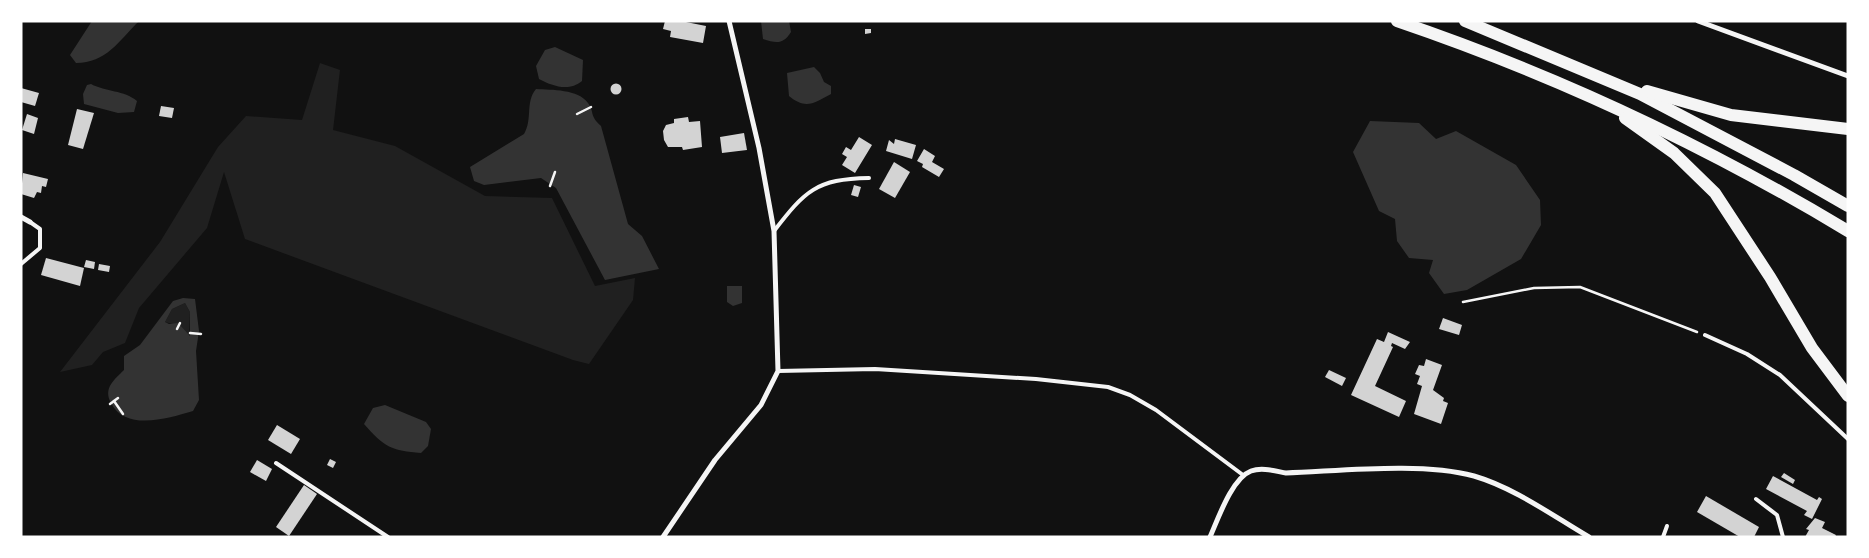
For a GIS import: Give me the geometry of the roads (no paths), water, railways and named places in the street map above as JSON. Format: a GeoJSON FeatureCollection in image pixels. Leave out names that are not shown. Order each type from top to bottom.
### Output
{"type":"FeatureCollection","features":[{"type":"Feature","properties":{"kind":"main road"},"geometry":{"type":"LineString","coordinates":[[1397,21],[1473,47],[1592,96],[1683,139],[1784,193],[1848,231]]}},
{"type":"Feature","properties":{"kind":"main road"},"geometry":{"type":"LineString","coordinates":[[1465,21],[1594,74],[1689,118],[1848,206]]}},
{"type":"Feature","properties":{"kind":"main road"},"geometry":{"type":"LineString","coordinates":[[1594,74],[1731,115],[1848,128]]}},
{"type":"Feature","properties":{"kind":"main road"},"geometry":{"type":"LineString","coordinates":[[1592,96],[1674,153],[1715,193],[1770,277],[1812,348],[1848,396]]}},
{"type":"Feature","properties":{"kind":"street"},"geometry":{"type":"LineString","coordinates":[[664,537],[715,460],[761,405],[778,371],[774,231],[758,148],[729,21]]}},
{"type":"Feature","properties":{"kind":"street"},"geometry":{"type":"LineString","coordinates":[[1698,21],[1848,76]]}},
{"type":"Feature","properties":{"kind":"street"},"geometry":{"type":"LineString","coordinates":[[21,217],[30,222]]}},
{"type":"Feature","properties":{"kind":"street"},"geometry":{"type":"LineString","coordinates":[[1210,537],[1234,486],[1243,475],[1262,469],[1286,472],[1435,470],[1474,476],[1501,486],[1589,537]]}},
{"type":"Feature","properties":{"kind":"lane"},"geometry":{"type":"LineString","coordinates":[[774,231],[795,205],[815,188],[840,179],[869,178]]}},
{"type":"Feature","properties":{"kind":"lane"},"geometry":{"type":"LineString","coordinates":[[21,264],[40,248],[40,229],[30,222]]}},
{"type":"Feature","properties":{"kind":"lane"},"geometry":{"type":"LineString","coordinates":[[1705,336],[1747,354],[1772,369],[1848,439]]}},
{"type":"Feature","properties":{"kind":"lane"},"geometry":{"type":"LineString","coordinates":[[778,371],[875,368],[1036,379],[1108,387],[1130,394],[1156,410],[1243,475]]}},
{"type":"Feature","properties":{"kind":"lane"},"geometry":{"type":"LineString","coordinates":[[276,463],[388,537]]}},
{"type":"Feature","properties":{"kind":"lane"},"geometry":{"type":"LineString","coordinates":[[1756,499],[1777,515],[1783,537]]}},
{"type":"Feature","properties":{"kind":"lane"},"geometry":{"type":"LineString","coordinates":[[1663,537],[1667,526]]}}]}
